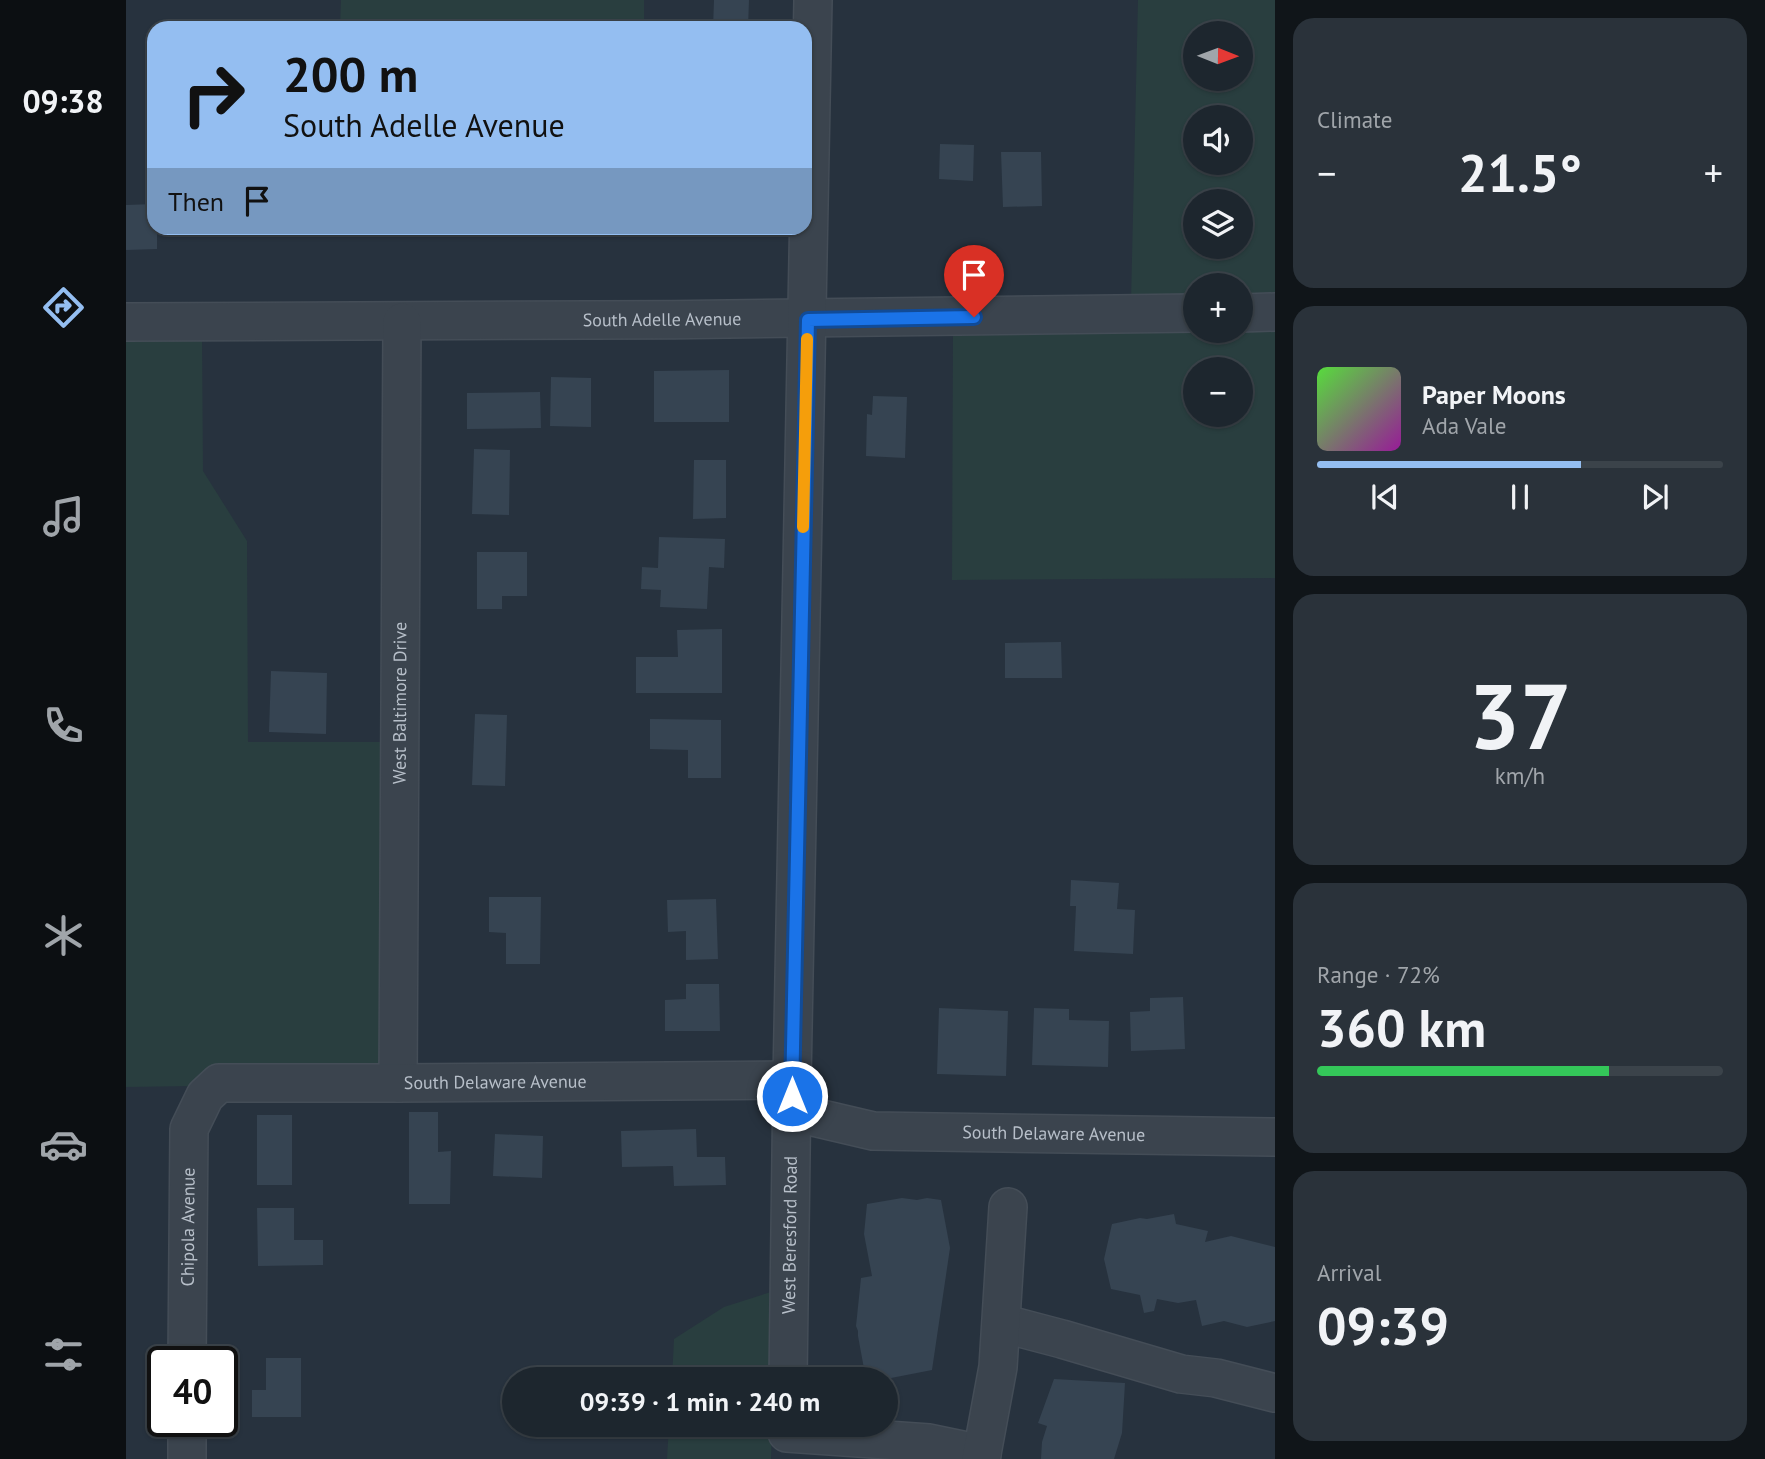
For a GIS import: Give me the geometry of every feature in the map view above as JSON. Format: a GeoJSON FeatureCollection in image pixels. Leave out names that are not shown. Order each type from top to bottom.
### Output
{"type":"FeatureCollection","features":[{"type":"Feature","properties":{"kind":"street","name":"West Beresford Road"},"geometry":{"type":"LineString","coordinates":[[812,64],[813,0]]}},
{"type":"Feature","properties":{"kind":"street","name":"West Beresford Road"},"geometry":{"type":"LineString","coordinates":[[788,1367],[809,235]]}},
{"type":"Feature","properties":{"kind":"street"},"geometry":{"type":"LineString","coordinates":[[1253,313],[1275,312]]}},
{"type":"Feature","properties":{"kind":"street","name":"South Adelle Avenue"},"geometry":{"type":"LineString","coordinates":[[126,321],[808,320],[1183,313]]}},
{"type":"Feature","properties":{"kind":"street","name":"West Baltimore Drive"},"geometry":{"type":"LineString","coordinates":[[398,1083],[402,322]]}},
{"type":"Feature","properties":{"kind":"street","name":"South Delaware Avenue"},"geometry":{"type":"LineString","coordinates":[[205,1096],[219,1083],[398,1083],[792,1096],[873,1131],[1275,1137]]}},
{"type":"Feature","properties":{"kind":"street","name":"Chipola Avenue"},"geometry":{"type":"LineString","coordinates":[[187,1346],[189,1129],[205,1096]]}},
{"type":"Feature","properties":{"kind":"street"},"geometry":{"type":"LineString","coordinates":[[787,1439],[929,1443],[982,1456],[998,1367],[1008,1207]]}},
{"type":"Feature","properties":{"kind":"street"},"geometry":{"type":"LineString","coordinates":[[1001,1323],[1181,1374],[1216,1378],[1275,1393]]}},
{"type":"Feature","properties":{"kind":"street"},"geometry":{"type":"LineString","coordinates":[[187,1437],[187,1459]]}},
{"type":"Feature","properties":{"kind":"green space"},"geometry":{"type":"Polygon","coordinates":[[[341,0],[644,0],[644,21],[340,21],[341,0]]]}},
{"type":"Feature","properties":{"kind":"green space"},"geometry":{"type":"Polygon","coordinates":[[[1138,0],[1275,0],[1275,299],[1253,300],[1253,273],[1183,273],[1183,300],[1131,301],[1138,0]]]}},
{"type":"Feature","properties":{"kind":"green space"},"geometry":{"type":"Polygon","coordinates":[[[1275,326],[1275,578],[952,580],[953,331],[1183,331],[1183,343],[1253,343],[1253,329],[1275,326]]]}},
{"type":"Feature","properties":{"kind":"green space"},"geometry":{"type":"Polygon","coordinates":[[[126,335],[202,335],[203,471],[247,541],[248,742],[385,742],[383,1070],[193,1086],[126,1087],[126,335]]]}},
{"type":"Feature","properties":{"kind":"green space"},"geometry":{"type":"Polygon","coordinates":[[[774,1291],[773,1367],[673,1367],[674,1339],[724,1307],[774,1291]]]}},
{"type":"Feature","properties":{"kind":"green space"},"geometry":{"type":"Polygon","coordinates":[[[668,1437],[772,1437],[771,1459],[667,1459],[668,1437]]]}},
{"type":"Feature","properties":{"kind":"building"},"geometry":{"type":"Polygon","coordinates":[[[714,0],[749,0],[748,21],[713,21],[714,0]]]}},
{"type":"Feature","properties":{"kind":"building"},"geometry":{"type":"Polygon","coordinates":[[[940,144],[974,145],[973,181],[939,179],[940,144]]]}},
{"type":"Feature","properties":{"kind":"building"},"geometry":{"type":"Polygon","coordinates":[[[1001,152],[1041,152],[1042,206],[1003,207],[1001,152]]]}},
{"type":"Feature","properties":{"kind":"building"},"geometry":{"type":"Polygon","coordinates":[[[147,204],[147,235],[157,235],[157,249],[126,250],[126,205],[147,204]]]}},
{"type":"Feature","properties":{"kind":"building"},"geometry":{"type":"Polygon","coordinates":[[[729,370],[729,422],[654,422],[654,371],[729,370]]]}},
{"type":"Feature","properties":{"kind":"building"},"geometry":{"type":"Polygon","coordinates":[[[551,377],[591,378],[591,427],[550,426],[551,377]]]}},
{"type":"Feature","properties":{"kind":"building"},"geometry":{"type":"Polygon","coordinates":[[[540,392],[541,428],[467,429],[467,393],[540,392]]]}},
{"type":"Feature","properties":{"kind":"building"},"geometry":{"type":"Polygon","coordinates":[[[873,396],[907,397],[905,458],[866,456],[867,414],[872,415],[873,396]]]}},
{"type":"Feature","properties":{"kind":"building"},"geometry":{"type":"Polygon","coordinates":[[[474,449],[510,450],[509,515],[472,514],[474,449]]]}},
{"type":"Feature","properties":{"kind":"building"},"geometry":{"type":"Polygon","coordinates":[[[694,460],[726,460],[726,518],[693,519],[694,460]]]}},
{"type":"Feature","properties":{"kind":"building"},"geometry":{"type":"Polygon","coordinates":[[[659,537],[725,539],[724,568],[709,567],[707,609],[660,607],[661,590],[641,589],[642,567],[658,568],[659,537]]]}},
{"type":"Feature","properties":{"kind":"building"},"geometry":{"type":"Polygon","coordinates":[[[477,552],[527,552],[527,596],[502,596],[502,609],[477,609],[477,552]]]}},
{"type":"Feature","properties":{"kind":"building"},"geometry":{"type":"Polygon","coordinates":[[[722,629],[722,693],[636,693],[636,657],[678,657],[677,630],[722,629]]]}},
{"type":"Feature","properties":{"kind":"building"},"geometry":{"type":"Polygon","coordinates":[[[1061,642],[1062,678],[1005,678],[1005,643],[1061,642]]]}},
{"type":"Feature","properties":{"kind":"building"},"geometry":{"type":"Polygon","coordinates":[[[271,671],[327,673],[326,734],[269,732],[271,671]]]}},
{"type":"Feature","properties":{"kind":"building"},"geometry":{"type":"Polygon","coordinates":[[[475,714],[507,715],[505,786],[472,785],[475,714]]]}},
{"type":"Feature","properties":{"kind":"building"},"geometry":{"type":"Polygon","coordinates":[[[650,719],[721,720],[721,778],[688,778],[688,750],[650,749],[650,719]]]}},
{"type":"Feature","properties":{"kind":"building"},"geometry":{"type":"Polygon","coordinates":[[[1071,880],[1119,883],[1117,909],[1135,910],[1133,954],[1074,951],[1076,906],[1070,906],[1071,880]]]}},
{"type":"Feature","properties":{"kind":"building"},"geometry":{"type":"Polygon","coordinates":[[[489,897],[541,897],[540,964],[506,964],[506,933],[489,932],[489,897]]]}},
{"type":"Feature","properties":{"kind":"building"},"geometry":{"type":"Polygon","coordinates":[[[716,899],[718,959],[686,960],[686,931],[668,932],[667,900],[716,899]]]}},
{"type":"Feature","properties":{"kind":"building"},"geometry":{"type":"Polygon","coordinates":[[[686,984],[719,984],[720,1031],[665,1031],[665,1000],[686,999],[686,984]]]}},
{"type":"Feature","properties":{"kind":"building"},"geometry":{"type":"Polygon","coordinates":[[[1183,997],[1185,1049],[1131,1051],[1130,1012],[1150,1011],[1150,998],[1183,997]]]}},
{"type":"Feature","properties":{"kind":"building"},"geometry":{"type":"Polygon","coordinates":[[[939,1008],[1008,1011],[1006,1076],[937,1074],[939,1008]]]}},
{"type":"Feature","properties":{"kind":"building"},"geometry":{"type":"Polygon","coordinates":[[[1034,1008],[1069,1009],[1069,1020],[1109,1021],[1108,1067],[1032,1065],[1034,1008]]]}},
{"type":"Feature","properties":{"kind":"building"},"geometry":{"type":"Polygon","coordinates":[[[409,1112],[438,1112],[438,1152],[451,1151],[450,1204],[409,1204],[409,1112]]]}},
{"type":"Feature","properties":{"kind":"building"},"geometry":{"type":"Polygon","coordinates":[[[257,1115],[292,1115],[292,1185],[257,1185],[257,1115]]]}},
{"type":"Feature","properties":{"kind":"building"},"geometry":{"type":"Polygon","coordinates":[[[696,1129],[697,1157],[725,1157],[726,1185],[674,1186],[673,1166],[622,1167],[621,1131],[696,1129]]]}},
{"type":"Feature","properties":{"kind":"building"},"geometry":{"type":"Polygon","coordinates":[[[495,1134],[543,1136],[542,1178],[493,1176],[495,1134]]]}},
{"type":"Feature","properties":{"kind":"building"},"geometry":{"type":"Polygon","coordinates":[[[902,1198],[941,1200],[950,1248],[932,1370],[898,1377],[898,1367],[864,1367],[856,1326],[861,1278],[872,1276],[864,1234],[867,1204],[902,1198]]]}},
{"type":"Feature","properties":{"kind":"building"},"geometry":{"type":"Polygon","coordinates":[[[257,1208],[294,1208],[294,1240],[323,1240],[323,1265],[258,1266],[257,1208]]]}},
{"type":"Feature","properties":{"kind":"building"},"geometry":{"type":"Polygon","coordinates":[[[1174,1214],[1176,1224],[1208,1231],[1205,1242],[1231,1236],[1275,1247],[1275,1321],[1247,1327],[1224,1321],[1202,1326],[1196,1300],[1178,1303],[1157,1299],[1154,1311],[1144,1313],[1140,1295],[1111,1289],[1104,1259],[1112,1224],[1174,1214]]]}},
{"type":"Feature","properties":{"kind":"building"},"geometry":{"type":"Polygon","coordinates":[[[266,1358],[301,1358],[301,1417],[252,1417],[252,1390],[266,1390],[266,1358]]]}},
{"type":"Feature","properties":{"kind":"building"},"geometry":{"type":"Polygon","coordinates":[[[1054,1379],[1125,1383],[1122,1433],[1114,1459],[1041,1459],[1047,1426],[1038,1423],[1054,1379]]]}},
{"type":"Feature","properties":{"kind":"slow traffic"},"geometry":{"type":"LineString","coordinates":[[803,527],[807,339]]}},
{"type":"Feature","properties":{"kind":"route"},"geometry":{"type":"LineString","coordinates":[[792,1096],[808,320],[974,317]]}}]}
